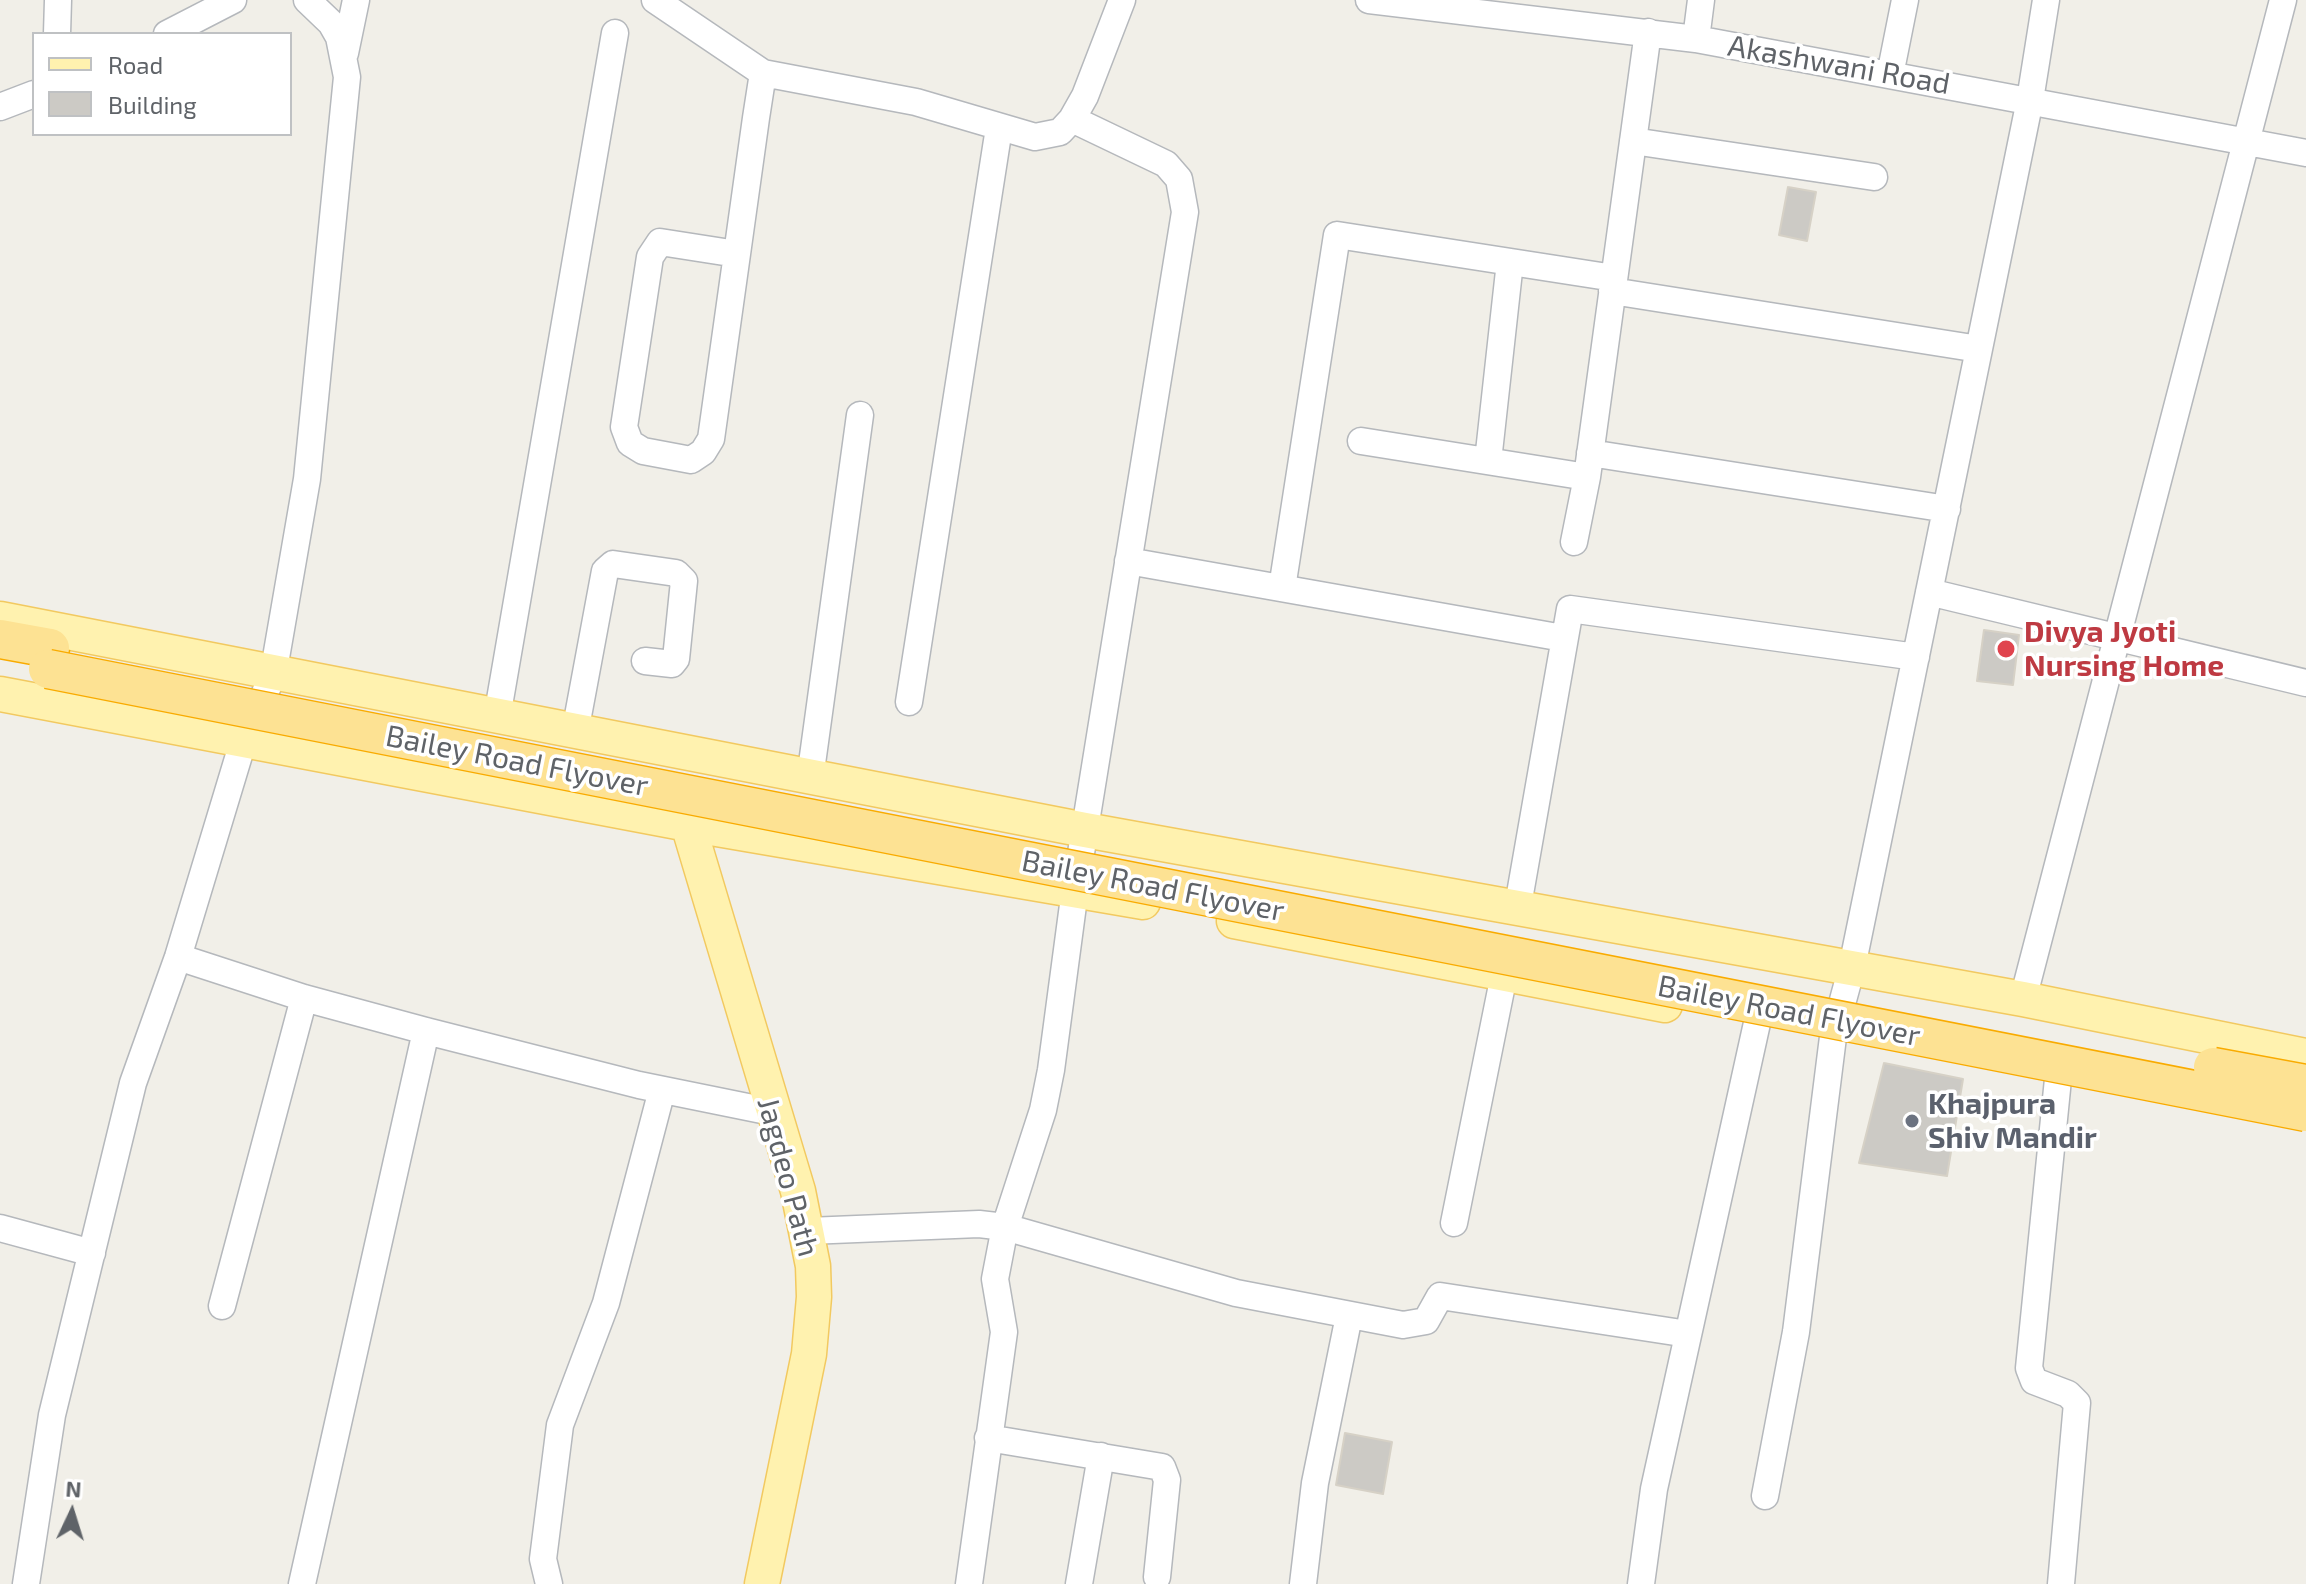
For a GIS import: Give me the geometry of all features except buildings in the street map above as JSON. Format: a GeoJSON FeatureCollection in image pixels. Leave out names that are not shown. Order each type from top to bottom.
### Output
{"type":"FeatureCollection","features":[{"type":"Feature","properties":{"kind":"highway","name":"Bailey Road Flyover"},"geometry":{"type":"LineString","coordinates":[[0,639],[49,658],[2306,1112]]}},
{"type":"Feature","properties":{"kind":"highway","name":"Bailey Road Flyover"},"geometry":{"type":"LineString","coordinates":[[0,660],[49,658],[2306,1084]]}},
{"type":"Feature","properties":{"kind":"main road"},"geometry":{"type":"LineString","coordinates":[[0,619],[810,778],[1517,911],[1852,967],[2306,1056]]}},
{"type":"Feature","properties":{"kind":"main road"},"geometry":{"type":"LineString","coordinates":[[0,694],[592,807],[1075,890],[2306,1129]]}},
{"type":"Feature","properties":{"kind":"main road"},"geometry":{"type":"LineString","coordinates":[[591,735],[592,807]]}},
{"type":"Feature","properties":{"kind":"main road"},"geometry":{"type":"LineString","coordinates":[[735,832],[747,765]]}},
{"type":"Feature","properties":{"kind":"main road","name":"Jagdeo Path"},"geometry":{"type":"LineString","coordinates":[[688,824],[808,1231],[814,1297],[809,1354],[762,1584]]}},
{"type":"Feature","properties":{"kind":"street"},"geometry":{"type":"LineString","coordinates":[[57,32],[58,0]]}},
{"type":"Feature","properties":{"kind":"street"},"geometry":{"type":"LineString","coordinates":[[171,32],[233,0]]}},
{"type":"Feature","properties":{"kind":"street"},"geometry":{"type":"LineString","coordinates":[[307,0],[331,23],[345,53]]}},
{"type":"Feature","properties":{"kind":"street"},"geometry":{"type":"LineString","coordinates":[[26,1584],[52,1415],[133,1083],[178,957],[243,742],[273,675],[307,479],[347,77],[345,53],[356,0]]}},
{"type":"Feature","properties":{"kind":"street"},"geometry":{"type":"LineString","coordinates":[[655,0],[763,73],[916,102],[1035,137],[1060,132],[1072,119],[1122,0]]}},
{"type":"Feature","properties":{"kind":"street","name":"Akashwani Road"},"geometry":{"type":"LineString","coordinates":[[1369,0],[1489,7],[1696,39],[2306,153]]}},
{"type":"Feature","properties":{"kind":"street"},"geometry":{"type":"LineString","coordinates":[[1696,39],[1701,0]]}},
{"type":"Feature","properties":{"kind":"street"},"geometry":{"type":"LineString","coordinates":[[1890,75],[1905,0]]}},
{"type":"Feature","properties":{"kind":"street"},"geometry":{"type":"LineString","coordinates":[[1765,1496],[1796,1332],[1833,1037],[1852,967],[1947,509],[2030,100],[2046,0]]}},
{"type":"Feature","properties":{"kind":"street"},"geometry":{"type":"LineString","coordinates":[[2023,999],[2249,142],[2283,0]]}},
{"type":"Feature","properties":{"kind":"street"},"geometry":{"type":"LineString","coordinates":[[1574,542],[1588,465],[1648,32]]}},
{"type":"Feature","properties":{"kind":"street"},"geometry":{"type":"LineString","coordinates":[[497,717],[615,33]]}},
{"type":"Feature","properties":{"kind":"street"},"geometry":{"type":"LineString","coordinates":[[737,254],[660,242],[650,257],[624,427],[630,443],[643,451],[691,460],[703,452],[711,439],[763,73]]}},
{"type":"Feature","properties":{"kind":"street"},"geometry":{"type":"LineString","coordinates":[[0,107],[32,95]]}},
{"type":"Feature","properties":{"kind":"street"},"geometry":{"type":"LineString","coordinates":[[969,1584],[1004,1332],[995,1284],[1005,1227],[1043,1110],[1051,1070],[1075,890],[1185,212],[1179,179],[1166,164],[1072,119]]}},
{"type":"Feature","properties":{"kind":"street"},"geometry":{"type":"LineString","coordinates":[[909,702],[999,128]]}},
{"type":"Feature","properties":{"kind":"street"},"geometry":{"type":"LineString","coordinates":[[1633,141],[1874,177]]}},
{"type":"Feature","properties":{"kind":"street"},"geometry":{"type":"LineString","coordinates":[[1282,588],[1337,235],[1510,262],[1613,284],[1979,349]]}},
{"type":"Feature","properties":{"kind":"street"},"geometry":{"type":"LineString","coordinates":[[1488,461],[1510,262]]}},
{"type":"Feature","properties":{"kind":"street"},"geometry":{"type":"LineString","coordinates":[[810,778],[860,415]]}},
{"type":"Feature","properties":{"kind":"street"},"geometry":{"type":"LineString","coordinates":[[1361,441],[1488,461],[1588,465],[1947,509]]}},
{"type":"Feature","properties":{"kind":"street"},"geometry":{"type":"LineString","coordinates":[[1128,561],[1563,638]]}},
{"type":"Feature","properties":{"kind":"street"},"geometry":{"type":"LineString","coordinates":[[591,735],[605,571],[613,564],[676,573],[684,581],[676,659],[672,664],[645,661]]}},
{"type":"Feature","properties":{"kind":"street"},"geometry":{"type":"LineString","coordinates":[[1929,592],[2306,683]]}},
{"type":"Feature","properties":{"kind":"street"},"geometry":{"type":"LineString","coordinates":[[1517,911],[1567,613],[1575,609],[1916,657]]}},
{"type":"Feature","properties":{"kind":"street"},"geometry":{"type":"LineString","coordinates":[[178,957],[304,998],[426,1031],[662,1090],[772,1112]]}},
{"type":"Feature","properties":{"kind":"street"},"geometry":{"type":"LineString","coordinates":[[1454,1223],[1504,975]]}},
{"type":"Feature","properties":{"kind":"street"},"geometry":{"type":"LineString","coordinates":[[222,1306],[304,998]]}},
{"type":"Feature","properties":{"kind":"street"},"geometry":{"type":"LineString","coordinates":[[1641,1584],[1654,1489],[1757,1023]]}},
{"type":"Feature","properties":{"kind":"street"},"geometry":{"type":"LineString","coordinates":[[302,1584],[426,1031]]}},
{"type":"Feature","properties":{"kind":"street"},"geometry":{"type":"LineString","coordinates":[[2058,1079],[2029,1368],[2034,1381],[2068,1394],[2077,1403],[2061,1584]]}},
{"type":"Feature","properties":{"kind":"street"},"geometry":{"type":"LineString","coordinates":[[549,1584],[543,1559],[560,1425],[602,1318],[662,1090]]}},
{"type":"Feature","properties":{"kind":"street"},"geometry":{"type":"LineString","coordinates":[[808,1231],[917,1224],[1005,1227],[1236,1293],[1349,1316],[1415,1325],[1426,1321],[1440,1296],[1688,1334]]}},
{"type":"Feature","properties":{"kind":"street"},"geometry":{"type":"LineString","coordinates":[[0,1228],[92,1253]]}},
{"type":"Feature","properties":{"kind":"street"},"geometry":{"type":"LineString","coordinates":[[1303,1584],[1315,1483],[1349,1316]]}},
{"type":"Feature","properties":{"kind":"street"},"geometry":{"type":"LineString","coordinates":[[988,1438],[1157,1465],[1165,1470],[1157,1577]]}},
{"type":"Feature","properties":{"kind":"street"},"geometry":{"type":"LineString","coordinates":[[1079,1584],[1101,1456]]}},
{"type":"Feature","properties":{"kind":"place","name":"Divya Jyoti Nursing Home"},"geometry":{"type":"Point","coordinates":[2006,649]}},
{"type":"Feature","properties":{"kind":"place","name":"Khajpura Shiv Mandir"},"geometry":{"type":"Point","coordinates":[1912,1121]}}]}
